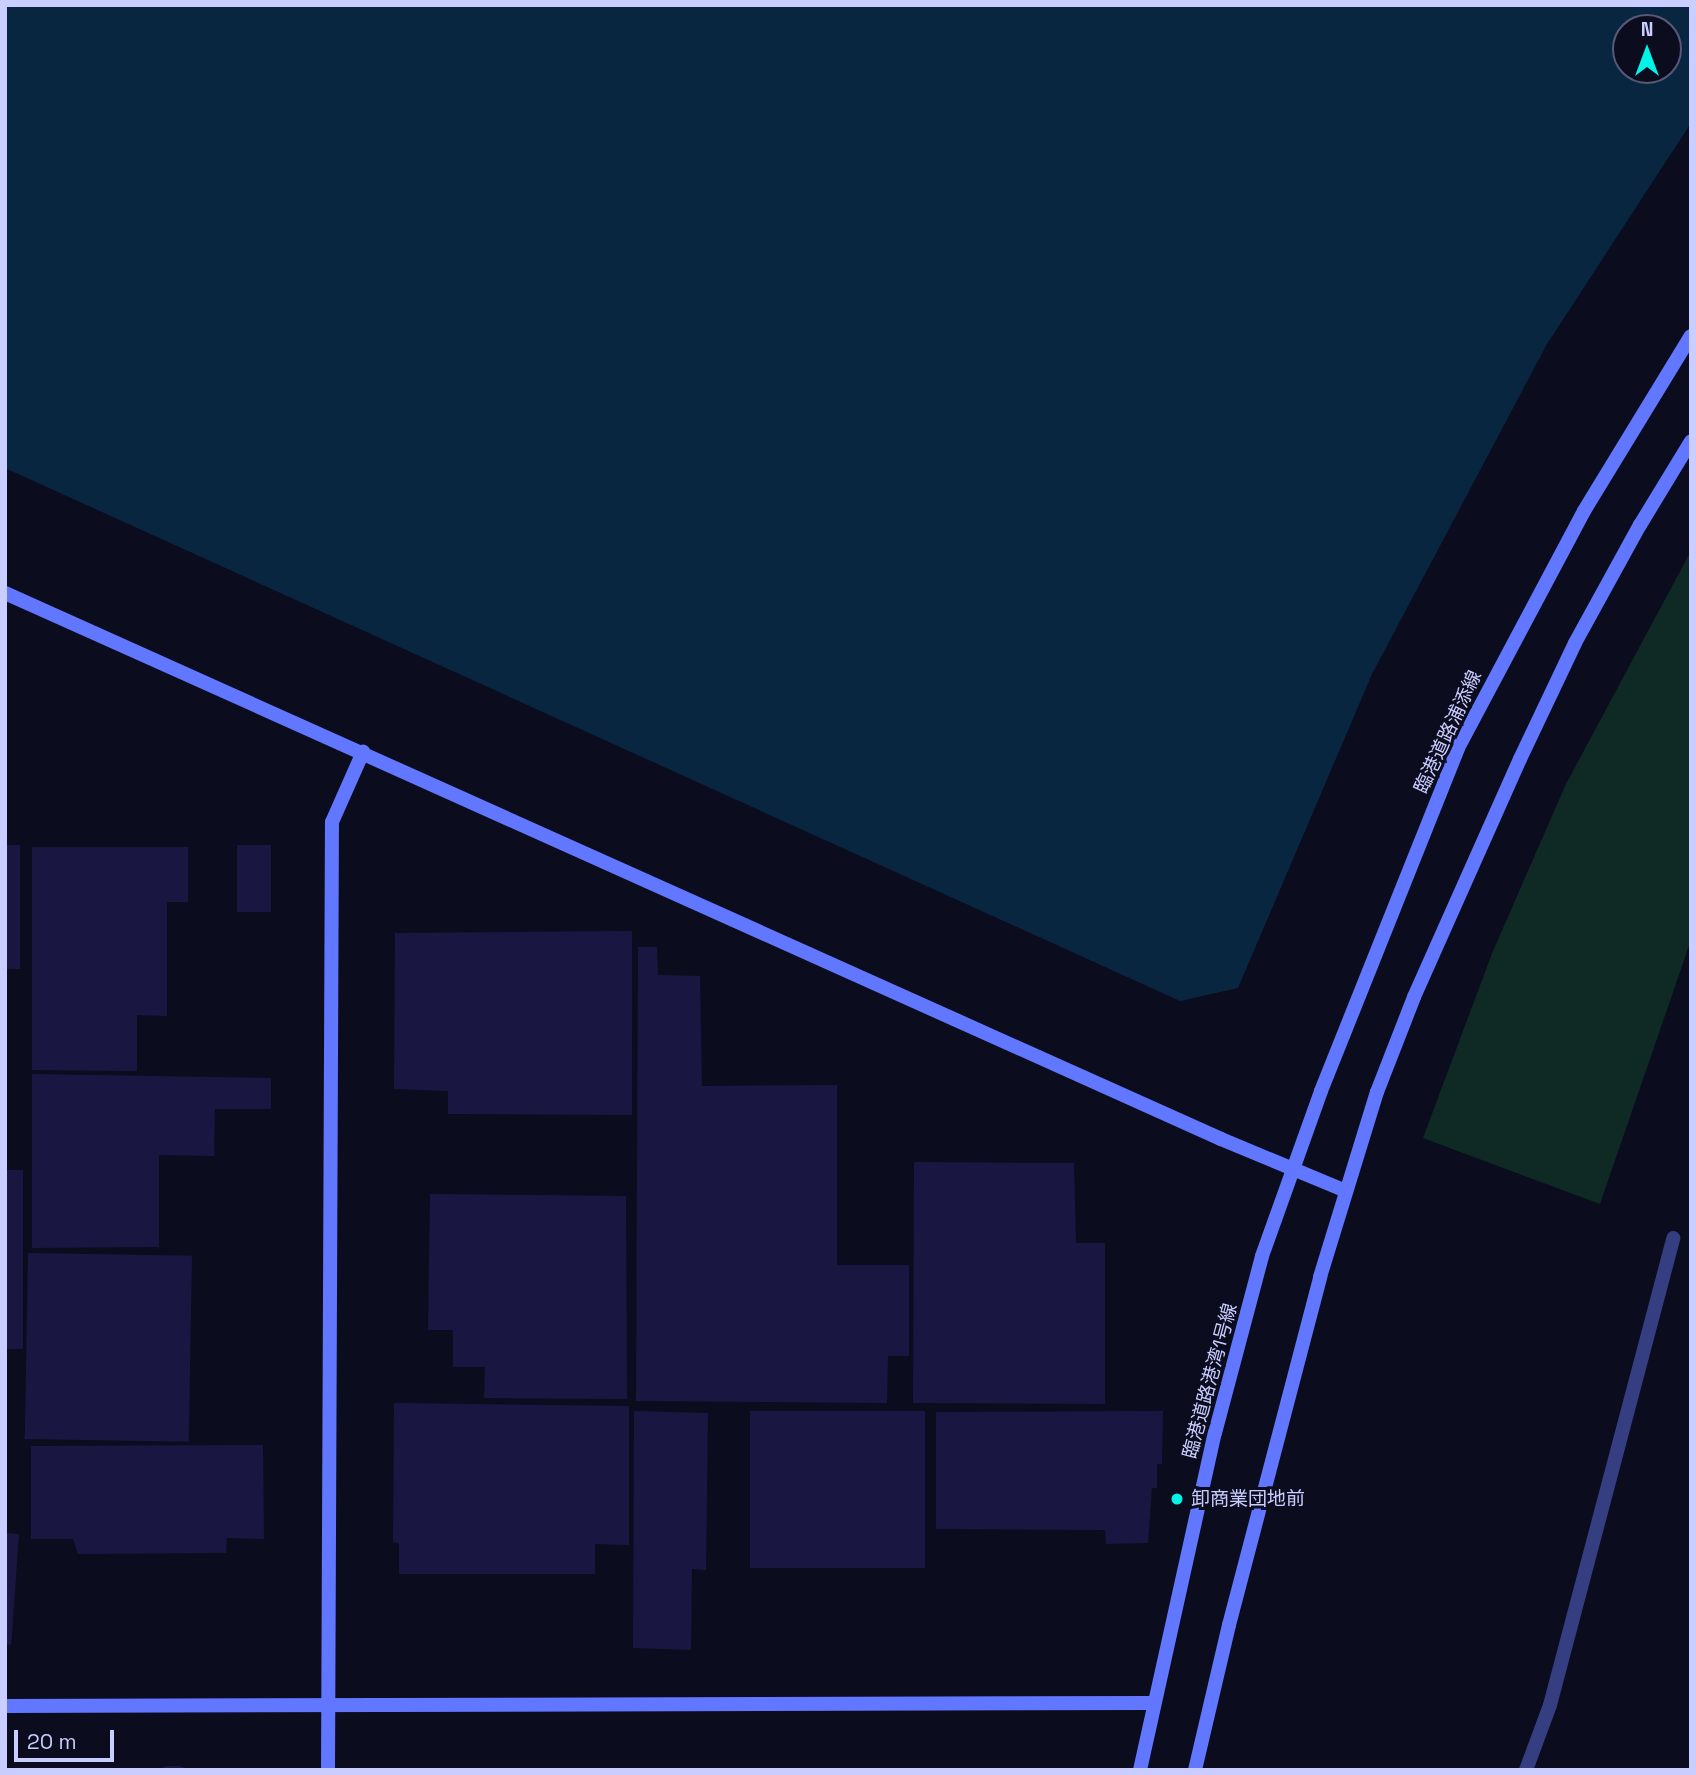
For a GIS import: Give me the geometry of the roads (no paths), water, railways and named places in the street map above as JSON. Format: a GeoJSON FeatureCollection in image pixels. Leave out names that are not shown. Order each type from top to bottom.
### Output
{"type":"FeatureCollection","features":[{"type":"Feature","properties":{"kind":"street","name":"臨港道路浦添線"},"geometry":{"type":"LineString","coordinates":[[1291,1168],[1458,748],[1584,511],[1691,336]]}},
{"type":"Feature","properties":{"kind":"street"},"geometry":{"type":"LineString","coordinates":[[1195,1770],[1233,1612],[1346,1191],[1377,1092],[1414,997],[1575,643],[1640,525],[1691,441]]}},
{"type":"Feature","properties":{"kind":"street"},"geometry":{"type":"LineString","coordinates":[[5,593],[1346,1191]]}},
{"type":"Feature","properties":{"kind":"street"},"geometry":{"type":"LineString","coordinates":[[328,1770],[332,822],[363,752]]}},
{"type":"Feature","properties":{"kind":"street","name":"臨港道路港湾1号線"},"geometry":{"type":"LineString","coordinates":[[1140,1770],[1215,1433],[1262,1256],[1291,1168]]}},
{"type":"Feature","properties":{"kind":"street"},"geometry":{"type":"LineString","coordinates":[[1526,1770],[1550,1705],[1673,1238]]}},
{"type":"Feature","properties":{"kind":"street"},"geometry":{"type":"LineString","coordinates":[[5,1706],[1153,1703]]}},
{"type":"Feature","properties":{"kind":"water"},"geometry":{"type":"Polygon","coordinates":[[[5,5],[1691,5],[1691,123],[1547,344],[1372,674],[1238,988],[1180,1001],[5,468],[5,5]]]}},
{"type":"Feature","properties":{"kind":"place","name":"卸商業団地前"},"geometry":{"type":"Point","coordinates":[1177,1499]}}]}
